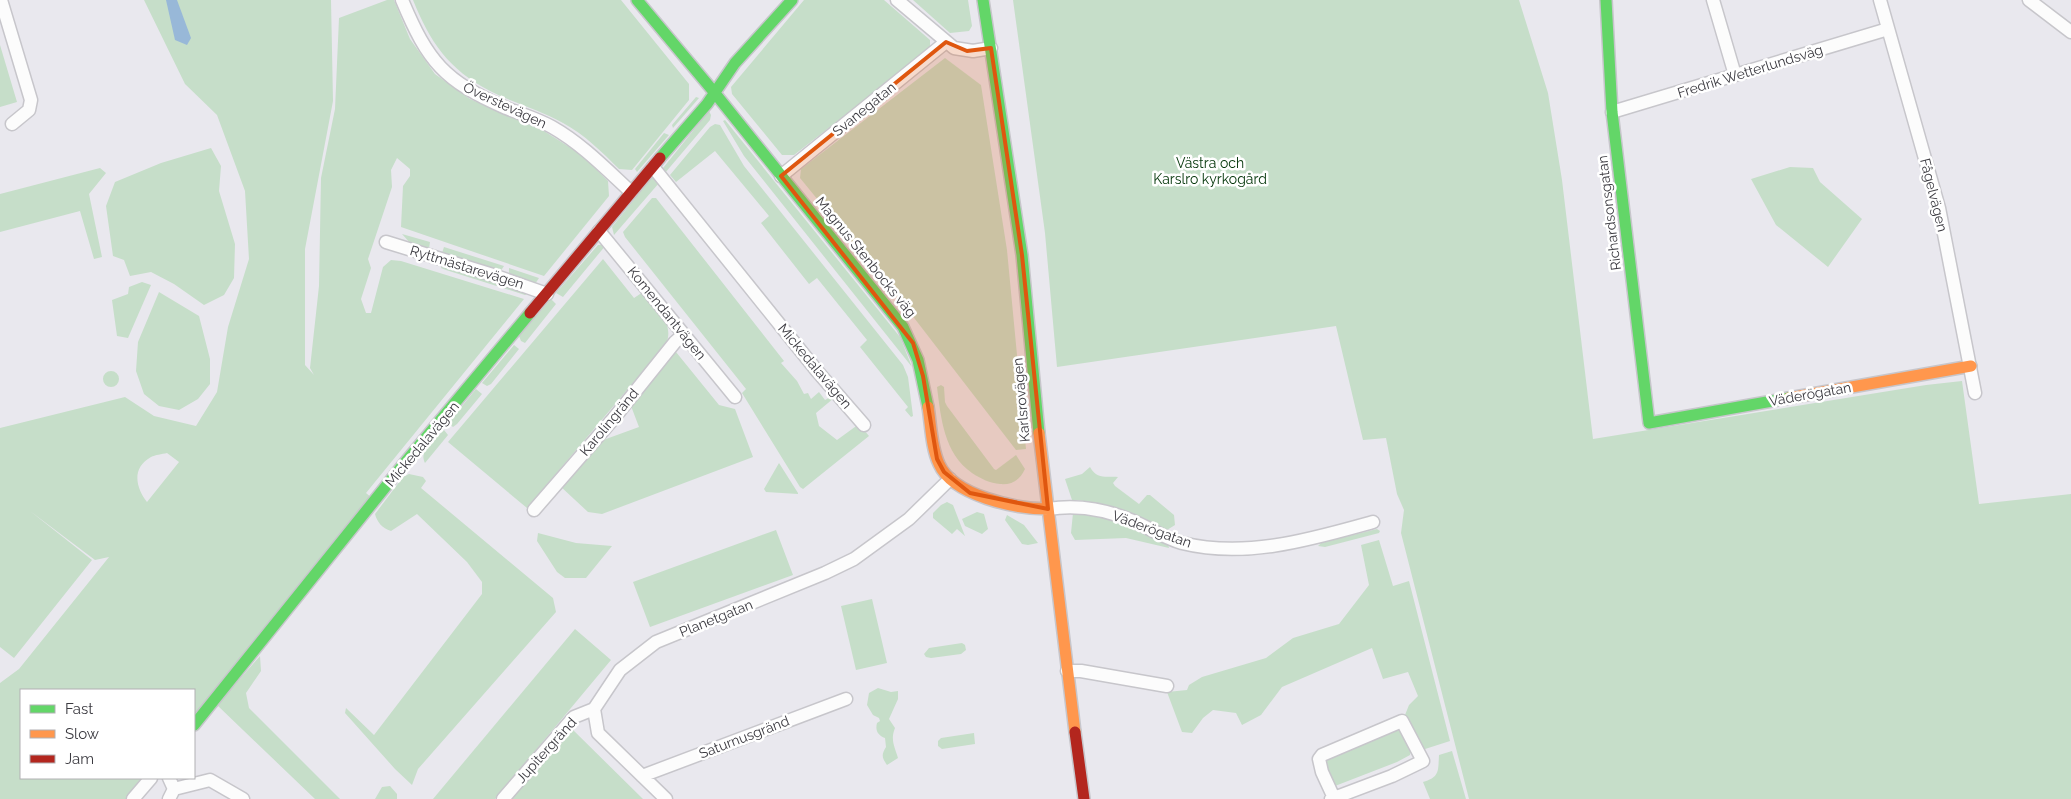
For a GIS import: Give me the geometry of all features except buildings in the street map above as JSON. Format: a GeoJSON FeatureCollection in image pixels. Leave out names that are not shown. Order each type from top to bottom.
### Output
{"type":"FeatureCollection","features":[{"type":"Feature","properties":{"kind":"street"},"geometry":{"type":"LineString","coordinates":[[1,0],[31,100],[29,110],[12,124]]}},
{"type":"Feature","properties":{"kind":"street","name":"Överstevägen"},"geometry":{"type":"LineString","coordinates":[[402,0],[419,38],[429,54],[448,76],[486,99],[550,126],[574,141],[631,192]]}},
{"type":"Feature","properties":{"kind":"street","name":"Magnus Stenbocks väg"},"geometry":{"type":"LineString","coordinates":[[637,0],[714,92],[903,327],[913,344],[923,376],[937,459],[950,479],[964,490],[986,498],[1028,508],[1048,509]]}},
{"type":"Feature","properties":{"kind":"street","name":"Mickedalavägen"},"geometry":{"type":"LineString","coordinates":[[195,724],[403,466],[792,0]]}},
{"type":"Feature","properties":{"kind":"street"},"geometry":{"type":"LineString","coordinates":[[896,0],[954,48],[967,51],[991,48]]}},
{"type":"Feature","properties":{"kind":"street","name":"Karlsrovägen"},"geometry":{"type":"LineString","coordinates":[[983,0],[1022,255],[1041,458],[1084,799]]}},
{"type":"Feature","properties":{"kind":"street","name":"Richardsonsgatan"},"geometry":{"type":"LineString","coordinates":[[1606,0],[1612,112],[1649,423]]}},
{"type":"Feature","properties":{"kind":"street"},"geometry":{"type":"LineString","coordinates":[[1713,0],[1735,75]]}},
{"type":"Feature","properties":{"kind":"street","name":"Fågelvägen"},"geometry":{"type":"LineString","coordinates":[[1880,0],[1939,208],[1976,393]]}},
{"type":"Feature","properties":{"kind":"street"},"geometry":{"type":"LineString","coordinates":[[2029,0],[2070,30]]}},
{"type":"Feature","properties":{"kind":"street","name":"Fredrik Wetterlundsväg"},"geometry":{"type":"LineString","coordinates":[[1612,112],[1888,28]]}},
{"type":"Feature","properties":{"kind":"street","name":"Svanegatan"},"geometry":{"type":"LineString","coordinates":[[781,176],[946,42]]}},
{"type":"Feature","properties":{"kind":"street","name":"Mickedalavägen"},"geometry":{"type":"LineString","coordinates":[[653,167],[817,371],[864,424]]}},
{"type":"Feature","properties":{"kind":"street","name":"Komendantvägen"},"geometry":{"type":"LineString","coordinates":[[599,231],[735,397]]}},
{"type":"Feature","properties":{"kind":"street","name":"Ryttmästarevägen"},"geometry":{"type":"LineString","coordinates":[[386,242],[547,294]]}},
{"type":"Feature","properties":{"kind":"street","name":"Karolingränd"},"geometry":{"type":"LineString","coordinates":[[534,510],[614,418],[674,342],[684,334]]}},
{"type":"Feature","properties":{"kind":"street","name":"Väderögatan"},"geometry":{"type":"LineString","coordinates":[[1649,423],[1970,366]]}},
{"type":"Feature","properties":{"kind":"street","name":"Planetgatan"},"geometry":{"type":"LineString","coordinates":[[594,709],[620,670],[656,642],[825,573],[854,559],[909,519],[950,479]]}},
{"type":"Feature","properties":{"kind":"street","name":"Väderögatan"},"geometry":{"type":"LineString","coordinates":[[1048,509],[1084,506],[1132,521],[1180,542],[1206,547],[1243,549],[1285,544],[1374,522]]}},
{"type":"Feature","properties":{"kind":"street"},"geometry":{"type":"LineString","coordinates":[[1067,671],[1081,671],[1167,686]]}},
{"type":"Feature","properties":{"kind":"street","name":"Saturnusgränd"},"geometry":{"type":"LineString","coordinates":[[642,776],[846,699]]}},
{"type":"Feature","properties":{"kind":"street"},"geometry":{"type":"LineString","coordinates":[[594,709],[598,732],[665,799]]}},
{"type":"Feature","properties":{"kind":"street","name":"Jupitergränd"},"geometry":{"type":"LineString","coordinates":[[503,799],[574,717],[594,709]]}},
{"type":"Feature","properties":{"kind":"street"},"geometry":{"type":"LineString","coordinates":[[1402,721],[1423,761],[1392,776],[1332,798],[1322,772],[1320,759],[1328,752],[1402,721]]}},
{"type":"Feature","properties":{"kind":"street"},"geometry":{"type":"LineString","coordinates":[[133,799],[149,779]]}},
{"type":"Feature","properties":{"kind":"street"},"geometry":{"type":"LineString","coordinates":[[170,788],[210,780],[243,799]]}},
{"type":"Feature","properties":{"kind":"highlighted area"},"geometry":{"type":"Polygon","coordinates":[[[946,42],[967,51],[991,48],[1022,255],[1048,509],[970,493],[944,472],[937,459],[923,376],[913,343],[781,176],[946,42]]]}},
{"type":"Feature","properties":{"kind":"green space"},"geometry":{"type":"Polygon","coordinates":[[[144,0],[331,0],[333,101],[305,249],[305,365],[314,375],[310,368],[319,286],[321,178],[335,109],[339,18],[387,0],[394,0],[410,39],[435,74],[470,99],[544,131],[582,155],[608,181],[609,196],[544,276],[401,227],[403,186],[410,176],[410,169],[397,158],[391,170],[392,187],[368,259],[371,268],[361,299],[366,313],[371,313],[383,267],[391,260],[401,261],[524,299],[366,493],[372,498],[195,716],[195,689],[20,689],[20,779],[144,779],[127,799],[0,799],[0,683],[19,669],[109,557],[95,560],[30,511],[92,560],[14,658],[0,647],[0,428],[125,397],[154,416],[196,426],[217,392],[228,327],[249,259],[245,191],[217,115],[185,84],[144,0]],[[167,453],[151,457],[140,467],[137,478],[138,485],[147,502],[179,462],[167,453]]]}},
{"type":"Feature","properties":{"kind":"green space"},"geometry":{"type":"Polygon","coordinates":[[[413,0],[621,0],[689,84],[689,100],[632,170],[619,169],[579,133],[554,118],[490,91],[452,64],[426,29],[413,0]]]}},
{"type":"Feature","properties":{"kind":"green space"},"geometry":{"type":"Polygon","coordinates":[[[804,0],[884,0],[930,40],[930,49],[794,155],[782,155],[732,94],[731,87],[804,0]]]}},
{"type":"Feature","properties":{"kind":"green space"},"geometry":{"type":"Polygon","coordinates":[[[913,0],[968,0],[972,26],[969,31],[950,33],[913,0]]]}},
{"type":"Feature","properties":{"kind":"green space","name":"Västra och Karslro kyrkogård"},"geometry":{"type":"Polygon","coordinates":[[[1013,0],[1519,0],[1548,93],[1562,180],[1593,439],[1926,385],[1962,381],[1979,504],[2071,494],[2071,799],[1469,799],[1401,533],[1404,510],[1397,494],[1386,438],[1363,440],[1336,326],[1057,367],[1045,233],[1013,0]]]}},
{"type":"Feature","properties":{"kind":"green space"},"geometry":{"type":"Polygon","coordinates":[[[0,45],[17,102],[0,107],[0,45]]]}},
{"type":"Feature","properties":{"kind":"green space"},"geometry":{"type":"Polygon","coordinates":[[[945,58],[981,85],[1007,250],[1026,449],[1016,450],[908,310],[800,178],[801,169],[945,58]]]}},
{"type":"Feature","properties":{"kind":"green space"},"geometry":{"type":"Polygon","coordinates":[[[696,97],[699,98],[673,128],[672,125],[696,97]]]}},
{"type":"Feature","properties":{"kind":"green space"},"geometry":{"type":"Polygon","coordinates":[[[709,111],[711,115],[710,120],[665,173],[663,168],[709,111]]]}},
{"type":"Feature","properties":{"kind":"green space"},"geometry":{"type":"Polygon","coordinates":[[[725,120],[900,337],[912,367],[744,156],[723,121],[725,120]]]}},
{"type":"Feature","properties":{"kind":"green space"},"geometry":{"type":"Polygon","coordinates":[[[715,124],[720,125],[744,166],[903,365],[908,377],[913,416],[911,417],[905,410],[908,407],[860,347],[867,340],[817,278],[809,284],[761,223],[769,216],[715,151],[676,182],[670,175],[710,127],[715,124]]]}},
{"type":"Feature","properties":{"kind":"green space"},"geometry":{"type":"Polygon","coordinates":[[[664,133],[669,135],[637,172],[635,169],[664,133]]]}},
{"type":"Feature","properties":{"kind":"green space"},"geometry":{"type":"Polygon","coordinates":[[[211,148],[221,166],[219,191],[235,244],[234,278],[224,295],[204,305],[174,284],[151,272],[130,276],[124,260],[113,256],[106,206],[115,182],[161,163],[211,148]]]}},
{"type":"Feature","properties":{"kind":"green space"},"geometry":{"type":"Polygon","coordinates":[[[1790,167],[1813,168],[1820,182],[1862,219],[1828,267],[1776,225],[1751,179],[1790,167]]]}},
{"type":"Feature","properties":{"kind":"green space"},"geometry":{"type":"Polygon","coordinates":[[[100,168],[106,173],[89,194],[102,257],[94,259],[80,211],[0,232],[0,194],[100,168]]]}},
{"type":"Feature","properties":{"kind":"green space"},"geometry":{"type":"Polygon","coordinates":[[[654,175],[659,183],[614,235],[612,227],[654,175]]]}},
{"type":"Feature","properties":{"kind":"green space"},"geometry":{"type":"Polygon","coordinates":[[[652,198],[656,198],[784,361],[781,363],[797,381],[804,394],[808,393],[811,399],[819,392],[825,400],[832,396],[834,398],[816,413],[819,426],[837,440],[859,424],[869,436],[803,489],[742,393],[746,389],[625,237],[623,232],[652,198]]]}},
{"type":"Feature","properties":{"kind":"green space"},"geometry":{"type":"Polygon","coordinates":[[[402,234],[430,242],[429,249],[411,244],[402,234]]]}},
{"type":"Feature","properties":{"kind":"green space"},"geometry":{"type":"Polygon","coordinates":[[[598,245],[606,245],[563,297],[556,293],[598,245]]]}},
{"type":"Feature","properties":{"kind":"green space"},"geometry":{"type":"Polygon","coordinates":[[[444,247],[504,266],[500,272],[442,253],[444,247]]]}},
{"type":"Feature","properties":{"kind":"green space"},"geometry":{"type":"Polygon","coordinates":[[[603,259],[634,298],[643,292],[663,316],[668,329],[666,344],[527,508],[448,442],[603,259]]]}},
{"type":"Feature","properties":{"kind":"green space"},"geometry":{"type":"Polygon","coordinates":[[[442,264],[530,292],[525,295],[446,270],[441,268],[442,264]]]}},
{"type":"Feature","properties":{"kind":"green space"},"geometry":{"type":"Polygon","coordinates":[[[509,268],[539,278],[535,284],[509,275],[509,268]]]}},
{"type":"Feature","properties":{"kind":"green space"},"geometry":{"type":"Polygon","coordinates":[[[142,282],[151,285],[128,338],[117,336],[112,300],[128,294],[129,287],[142,282]]]}},
{"type":"Feature","properties":{"kind":"green space"},"geometry":{"type":"Polygon","coordinates":[[[159,292],[199,316],[210,359],[210,384],[198,399],[179,410],[159,406],[144,394],[136,371],[138,342],[159,292]]]}},
{"type":"Feature","properties":{"kind":"green space"},"geometry":{"type":"Polygon","coordinates":[[[551,299],[556,304],[525,343],[521,341],[519,336],[551,299]]]}},
{"type":"Feature","properties":{"kind":"green space"},"geometry":{"type":"Polygon","coordinates":[[[514,345],[519,349],[491,384],[487,386],[482,383],[514,345]]]}},
{"type":"Feature","properties":{"kind":"green space"},"geometry":{"type":"Polygon","coordinates":[[[676,352],[719,405],[735,409],[753,457],[602,514],[588,512],[560,486],[595,443],[639,427],[631,406],[676,352]]]}},
{"type":"Feature","properties":{"kind":"green space"},"geometry":{"type":"Polygon","coordinates":[[[111,371],[119,379],[111,387],[103,379],[111,371]]]}},
{"type":"Feature","properties":{"kind":"green space"},"geometry":{"type":"Polygon","coordinates":[[[941,385],[944,387],[947,406],[994,469],[996,470],[1016,455],[1025,469],[1018,479],[1008,484],[993,483],[972,473],[955,456],[942,423],[937,387],[941,385]]]}},
{"type":"Feature","properties":{"kind":"green space"},"geometry":{"type":"Polygon","coordinates":[[[476,389],[482,394],[453,427],[448,423],[476,389]]]}},
{"type":"Feature","properties":{"kind":"green space"},"geometry":{"type":"Polygon","coordinates":[[[444,430],[448,435],[425,463],[423,458],[426,449],[444,430]]]}},
{"type":"Feature","properties":{"kind":"green space"},"geometry":{"type":"Polygon","coordinates":[[[779,463],[798,494],[766,492],[764,489],[779,463]]]}},
{"type":"Feature","properties":{"kind":"green space"},"geometry":{"type":"Polygon","coordinates":[[[1090,467],[1099,476],[1118,477],[1113,483],[1115,486],[1139,504],[1147,495],[1150,495],[1174,515],[1175,525],[1167,530],[1097,503],[1072,500],[1065,479],[1082,474],[1090,467]]]}},
{"type":"Feature","properties":{"kind":"green space"},"geometry":{"type":"Polygon","coordinates":[[[409,474],[423,477],[426,481],[421,488],[553,598],[556,612],[418,769],[412,785],[395,769],[345,713],[346,708],[374,735],[482,594],[482,582],[467,562],[417,514],[391,531],[379,522],[375,514],[403,477],[409,474]]]}},
{"type":"Feature","properties":{"kind":"green space"},"geometry":{"type":"Polygon","coordinates":[[[947,502],[953,505],[965,536],[957,529],[952,534],[933,518],[933,513],[947,502]]]}},
{"type":"Feature","properties":{"kind":"green space"},"geometry":{"type":"Polygon","coordinates":[[[977,512],[984,514],[988,529],[982,534],[965,526],[962,519],[977,512]]]}},
{"type":"Feature","properties":{"kind":"green space"},"geometry":{"type":"Polygon","coordinates":[[[1073,513],[1086,514],[1122,524],[1168,544],[1169,548],[1126,538],[1075,540],[1071,533],[1073,513]]]}},
{"type":"Feature","properties":{"kind":"green space"},"geometry":{"type":"Polygon","coordinates":[[[1007,515],[1024,525],[1038,543],[1022,544],[1005,520],[1007,515]]]}},
{"type":"Feature","properties":{"kind":"green space"},"geometry":{"type":"Polygon","coordinates":[[[1377,529],[1380,531],[1379,533],[1325,547],[1318,546],[1321,543],[1377,529]]]}},
{"type":"Feature","properties":{"kind":"green space"},"geometry":{"type":"Polygon","coordinates":[[[776,530],[793,575],[650,627],[633,582],[776,530]]]}},
{"type":"Feature","properties":{"kind":"green space"},"geometry":{"type":"Polygon","coordinates":[[[538,533],[576,543],[612,546],[586,578],[565,578],[557,572],[537,541],[538,533]]]}},
{"type":"Feature","properties":{"kind":"green space"},"geometry":{"type":"Polygon","coordinates":[[[1379,540],[1393,586],[1409,581],[1450,741],[1422,750],[1409,728],[1405,715],[1409,705],[1418,696],[1408,672],[1383,679],[1372,648],[1282,687],[1261,715],[1242,725],[1236,713],[1213,710],[1203,718],[1192,733],[1182,732],[1167,692],[1187,690],[1189,685],[1202,677],[1266,658],[1293,638],[1339,624],[1369,585],[1361,545],[1379,540]]]}},
{"type":"Feature","properties":{"kind":"green space"},"geometry":{"type":"Polygon","coordinates":[[[872,599],[887,663],[856,670],[841,606],[872,599]]]}},
{"type":"Feature","properties":{"kind":"green space"},"geometry":{"type":"Polygon","coordinates":[[[575,629],[611,660],[495,799],[433,799],[575,629]]]}},
{"type":"Feature","properties":{"kind":"green space"},"geometry":{"type":"Polygon","coordinates":[[[962,643],[965,645],[966,650],[961,654],[931,658],[926,657],[924,654],[929,648],[962,643]]]}},
{"type":"Feature","properties":{"kind":"green space"},"geometry":{"type":"Polygon","coordinates":[[[260,656],[261,671],[246,693],[249,708],[340,799],[315,799],[217,705],[260,656]]]}},
{"type":"Feature","properties":{"kind":"green space"},"geometry":{"type":"Polygon","coordinates":[[[878,688],[891,692],[898,691],[898,699],[889,719],[895,728],[893,740],[898,758],[887,765],[883,756],[886,747],[885,738],[879,734],[876,728],[877,723],[880,721],[879,718],[873,715],[867,705],[869,693],[878,688]]]}},
{"type":"Feature","properties":{"kind":"green space"},"geometry":{"type":"Polygon","coordinates":[[[570,727],[643,799],[510,799],[570,727]]]}},
{"type":"Feature","properties":{"kind":"green space"},"geometry":{"type":"Polygon","coordinates":[[[1398,727],[1411,750],[1410,755],[1397,762],[1335,786],[1323,761],[1398,727]]]}},
{"type":"Feature","properties":{"kind":"green space"},"geometry":{"type":"Polygon","coordinates":[[[974,733],[975,744],[942,749],[938,746],[938,741],[941,738],[974,733]]]}},
{"type":"Feature","properties":{"kind":"green space"},"geometry":{"type":"Polygon","coordinates":[[[1452,751],[1466,799],[1430,799],[1423,782],[1433,778],[1437,773],[1439,755],[1452,751]]]}},
{"type":"Feature","properties":{"kind":"green space"},"geometry":{"type":"Polygon","coordinates":[[[390,786],[397,794],[397,799],[375,799],[382,787],[390,786]]]}},
{"type":"Feature","properties":{"kind":"water"},"geometry":{"type":"Polygon","coordinates":[[[166,0],[177,0],[191,38],[187,45],[175,40],[166,0]]]}},
{"type":"Feature","properties":{"kind":"traffic: fast"},"geometry":{"type":"LineString","coordinates":[[637,0],[714,92],[903,327],[918,360],[928,407]]}},
{"type":"Feature","properties":{"kind":"traffic: fast"},"geometry":{"type":"LineString","coordinates":[[660,158],[707,104],[735,63],[792,0]]}},
{"type":"Feature","properties":{"kind":"traffic: fast"},"geometry":{"type":"LineString","coordinates":[[983,0],[1022,255],[1039,433]]}},
{"type":"Feature","properties":{"kind":"traffic: fast"},"geometry":{"type":"LineString","coordinates":[[1606,0],[1612,112],[1649,423],[1789,398]]}},
{"type":"Feature","properties":{"kind":"traffic: fast"},"geometry":{"type":"LineString","coordinates":[[195,724],[403,465],[530,313]]}},
{"type":"Feature","properties":{"kind":"traffic: slow"},"geometry":{"type":"LineString","coordinates":[[1789,398],[1971,366]]}},
{"type":"Feature","properties":{"kind":"traffic: slow"},"geometry":{"type":"LineString","coordinates":[[928,407],[936,457],[946,475],[957,485],[1003,503],[1048,509]]}},
{"type":"Feature","properties":{"kind":"traffic: slow"},"geometry":{"type":"LineString","coordinates":[[1039,433],[1075,732]]}},
{"type":"Feature","properties":{"kind":"traffic: jam"},"geometry":{"type":"LineString","coordinates":[[530,313],[660,158]]}},
{"type":"Feature","properties":{"kind":"traffic: jam"},"geometry":{"type":"LineString","coordinates":[[1075,732],[1084,799]]}}]}
